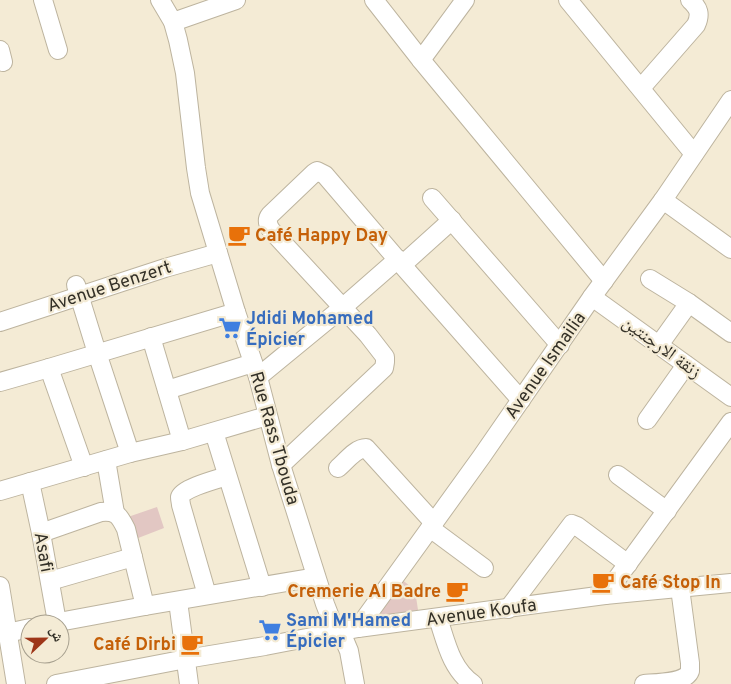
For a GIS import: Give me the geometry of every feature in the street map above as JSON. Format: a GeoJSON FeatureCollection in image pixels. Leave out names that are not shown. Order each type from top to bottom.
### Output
{"type":"FeatureCollection","features":[{"type":"Feature","properties":{"kind":"street"},"geometry":{"type":"LineString","coordinates":[[43,0],[58,50]]}},
{"type":"Feature","properties":{"kind":"street","name":"Rue Rass Tbouda"},"geometry":{"type":"LineString","coordinates":[[160,0],[172,22],[178,40],[185,74],[200,193],[316,577],[328,614],[341,632],[350,651],[356,684]]}},
{"type":"Feature","properties":{"kind":"street"},"geometry":{"type":"LineString","coordinates":[[374,0],[604,281]]}},
{"type":"Feature","properties":{"kind":"street"},"geometry":{"type":"LineString","coordinates":[[422,60],[450,7],[465,0]]}},
{"type":"Feature","properties":{"kind":"street"},"geometry":{"type":"LineString","coordinates":[[568,0],[694,154]]}},
{"type":"Feature","properties":{"kind":"street"},"geometry":{"type":"LineString","coordinates":[[641,88],[696,25],[700,12],[697,6],[690,0]]}},
{"type":"Feature","properties":{"kind":"street"},"geometry":{"type":"LineString","coordinates":[[172,22],[224,2]]}},
{"type":"Feature","properties":{"kind":"street","name":"Avenue Ismailia"},"geometry":{"type":"LineString","coordinates":[[358,628],[663,200],[731,100]]}},
{"type":"Feature","properties":{"kind":"street"},"geometry":{"type":"LineString","coordinates":[[281,465],[384,368],[386,362],[385,357],[368,336],[268,225],[270,215],[318,171],[325,175],[521,400]]}},
{"type":"Feature","properties":{"kind":"street"},"geometry":{"type":"LineString","coordinates":[[432,198],[560,345]]}},
{"type":"Feature","properties":{"kind":"street"},"geometry":{"type":"LineString","coordinates":[[663,200],[731,248]]}},
{"type":"Feature","properties":{"kind":"street"},"geometry":{"type":"LineString","coordinates":[[167,390],[255,370],[342,308],[452,220]]}},
{"type":"Feature","properties":{"kind":"street","name":"Avenue Benzert"},"geometry":{"type":"LineString","coordinates":[[0,309],[78,290],[216,247]]}},
{"type":"Feature","properties":{"kind":"street"},"geometry":{"type":"LineString","coordinates":[[650,278],[731,333]]}},
{"type":"Feature","properties":{"kind":"street"},"geometry":{"type":"LineString","coordinates":[[78,290],[130,453]]}},
{"type":"Feature","properties":{"kind":"street","name":"Avenue Benzert"},"geometry":{"type":"LineString","coordinates":[[0,322],[78,290]]}},
{"type":"Feature","properties":{"kind":"street","name":"زنقة الارجنتين"},"geometry":{"type":"LineString","coordinates":[[592,298],[731,397]]}},
{"type":"Feature","properties":{"kind":"street"},"geometry":{"type":"LineString","coordinates":[[659,345],[689,303]]}},
{"type":"Feature","properties":{"kind":"street"},"geometry":{"type":"LineString","coordinates":[[0,382],[236,312]]}},
{"type":"Feature","properties":{"kind":"street"},"geometry":{"type":"LineString","coordinates":[[151,337],[182,441]]}},
{"type":"Feature","properties":{"kind":"street"},"geometry":{"type":"LineString","coordinates":[[647,420],[686,365]]}},
{"type":"Feature","properties":{"kind":"street"},"geometry":{"type":"LineString","coordinates":[[50,368],[64,414],[84,467]]}},
{"type":"Feature","properties":{"kind":"street"},"geometry":{"type":"LineString","coordinates":[[0,491],[267,416]]}},
{"type":"Feature","properties":{"kind":"street"},"geometry":{"type":"LineString","coordinates":[[605,596],[731,422]]}},
{"type":"Feature","properties":{"kind":"street"},"geometry":{"type":"LineString","coordinates":[[214,432],[262,587]]}},
{"type":"Feature","properties":{"kind":"street"},"geometry":{"type":"LineString","coordinates":[[338,468],[359,450],[366,448],[432,525],[484,568]]}},
{"type":"Feature","properties":{"kind":"street"},"geometry":{"type":"LineString","coordinates":[[106,460],[115,513]]}},
{"type":"Feature","properties":{"kind":"street"},"geometry":{"type":"LineString","coordinates":[[618,475],[667,511]]}},
{"type":"Feature","properties":{"kind":"street"},"geometry":{"type":"LineString","coordinates":[[206,596],[180,497],[190,488],[227,476]]}},
{"type":"Feature","properties":{"kind":"street","name":"Asafi"},"geometry":{"type":"LineString","coordinates":[[30,482],[50,581],[52,614]]}},
{"type":"Feature","properties":{"kind":"street"},"geometry":{"type":"LineString","coordinates":[[41,534],[101,512],[109,511],[115,513],[121,518],[126,529],[145,606]]}},
{"type":"Feature","properties":{"kind":"street"},"geometry":{"type":"LineString","coordinates":[[508,608],[572,524],[628,564]]}},
{"type":"Feature","properties":{"kind":"street"},"geometry":{"type":"LineString","coordinates":[[50,581],[133,557]]}},
{"type":"Feature","properties":{"kind":"street"},"geometry":{"type":"LineString","coordinates":[[70,620],[316,577]]}},
{"type":"Feature","properties":{"kind":"street","name":"Avenue Koufa"},"geometry":{"type":"LineString","coordinates":[[56,684],[358,628],[605,596],[731,583]]}},
{"type":"Feature","properties":{"kind":"street"},"geometry":{"type":"LineString","coordinates":[[0,586],[16,684]]}},
{"type":"Feature","properties":{"kind":"street"},"geometry":{"type":"LineString","coordinates":[[644,684],[680,680],[686,677],[690,671],[680,588]]}},
{"type":"Feature","properties":{"kind":"street"},"geometry":{"type":"LineString","coordinates":[[178,601],[189,684]]}},
{"type":"Feature","properties":{"kind":"street"},"geometry":{"type":"LineString","coordinates":[[438,618],[449,654],[458,671],[473,684]]}},
{"type":"Feature","properties":{"kind":"street"},"geometry":{"type":"LineString","coordinates":[[7,633],[20,630]]}},
{"type":"Feature","properties":{"kind":"building"},"geometry":{"type":"Polygon","coordinates":[[[157,507],[164,528],[133,540],[125,518],[157,507]]]}},
{"type":"Feature","properties":{"kind":"building"},"geometry":{"type":"Polygon","coordinates":[[[401,579],[415,590],[418,610],[383,616],[378,611],[401,579]]]}},
{"type":"Feature","properties":{"kind":"place","name":"Café Happy Day"},"geometry":{"type":"Point","coordinates":[239,235]}},
{"type":"Feature","properties":{"kind":"place","name":"Jdidi Mohamed Épicier"},"geometry":{"type":"Point","coordinates":[230,328]}},
{"type":"Feature","properties":{"kind":"place","name":"Café Stop In"},"geometry":{"type":"Point","coordinates":[603,582]}},
{"type":"Feature","properties":{"kind":"place","name":"Cremerie Al Badre"},"geometry":{"type":"Point","coordinates":[457,591]}},
{"type":"Feature","properties":{"kind":"place","name":"Sami M'Hamed Épicier"},"geometry":{"type":"Point","coordinates":[270,630]}},
{"type":"Feature","properties":{"kind":"place","name":"Café Dirbi"},"geometry":{"type":"Point","coordinates":[192,644]}}]}
